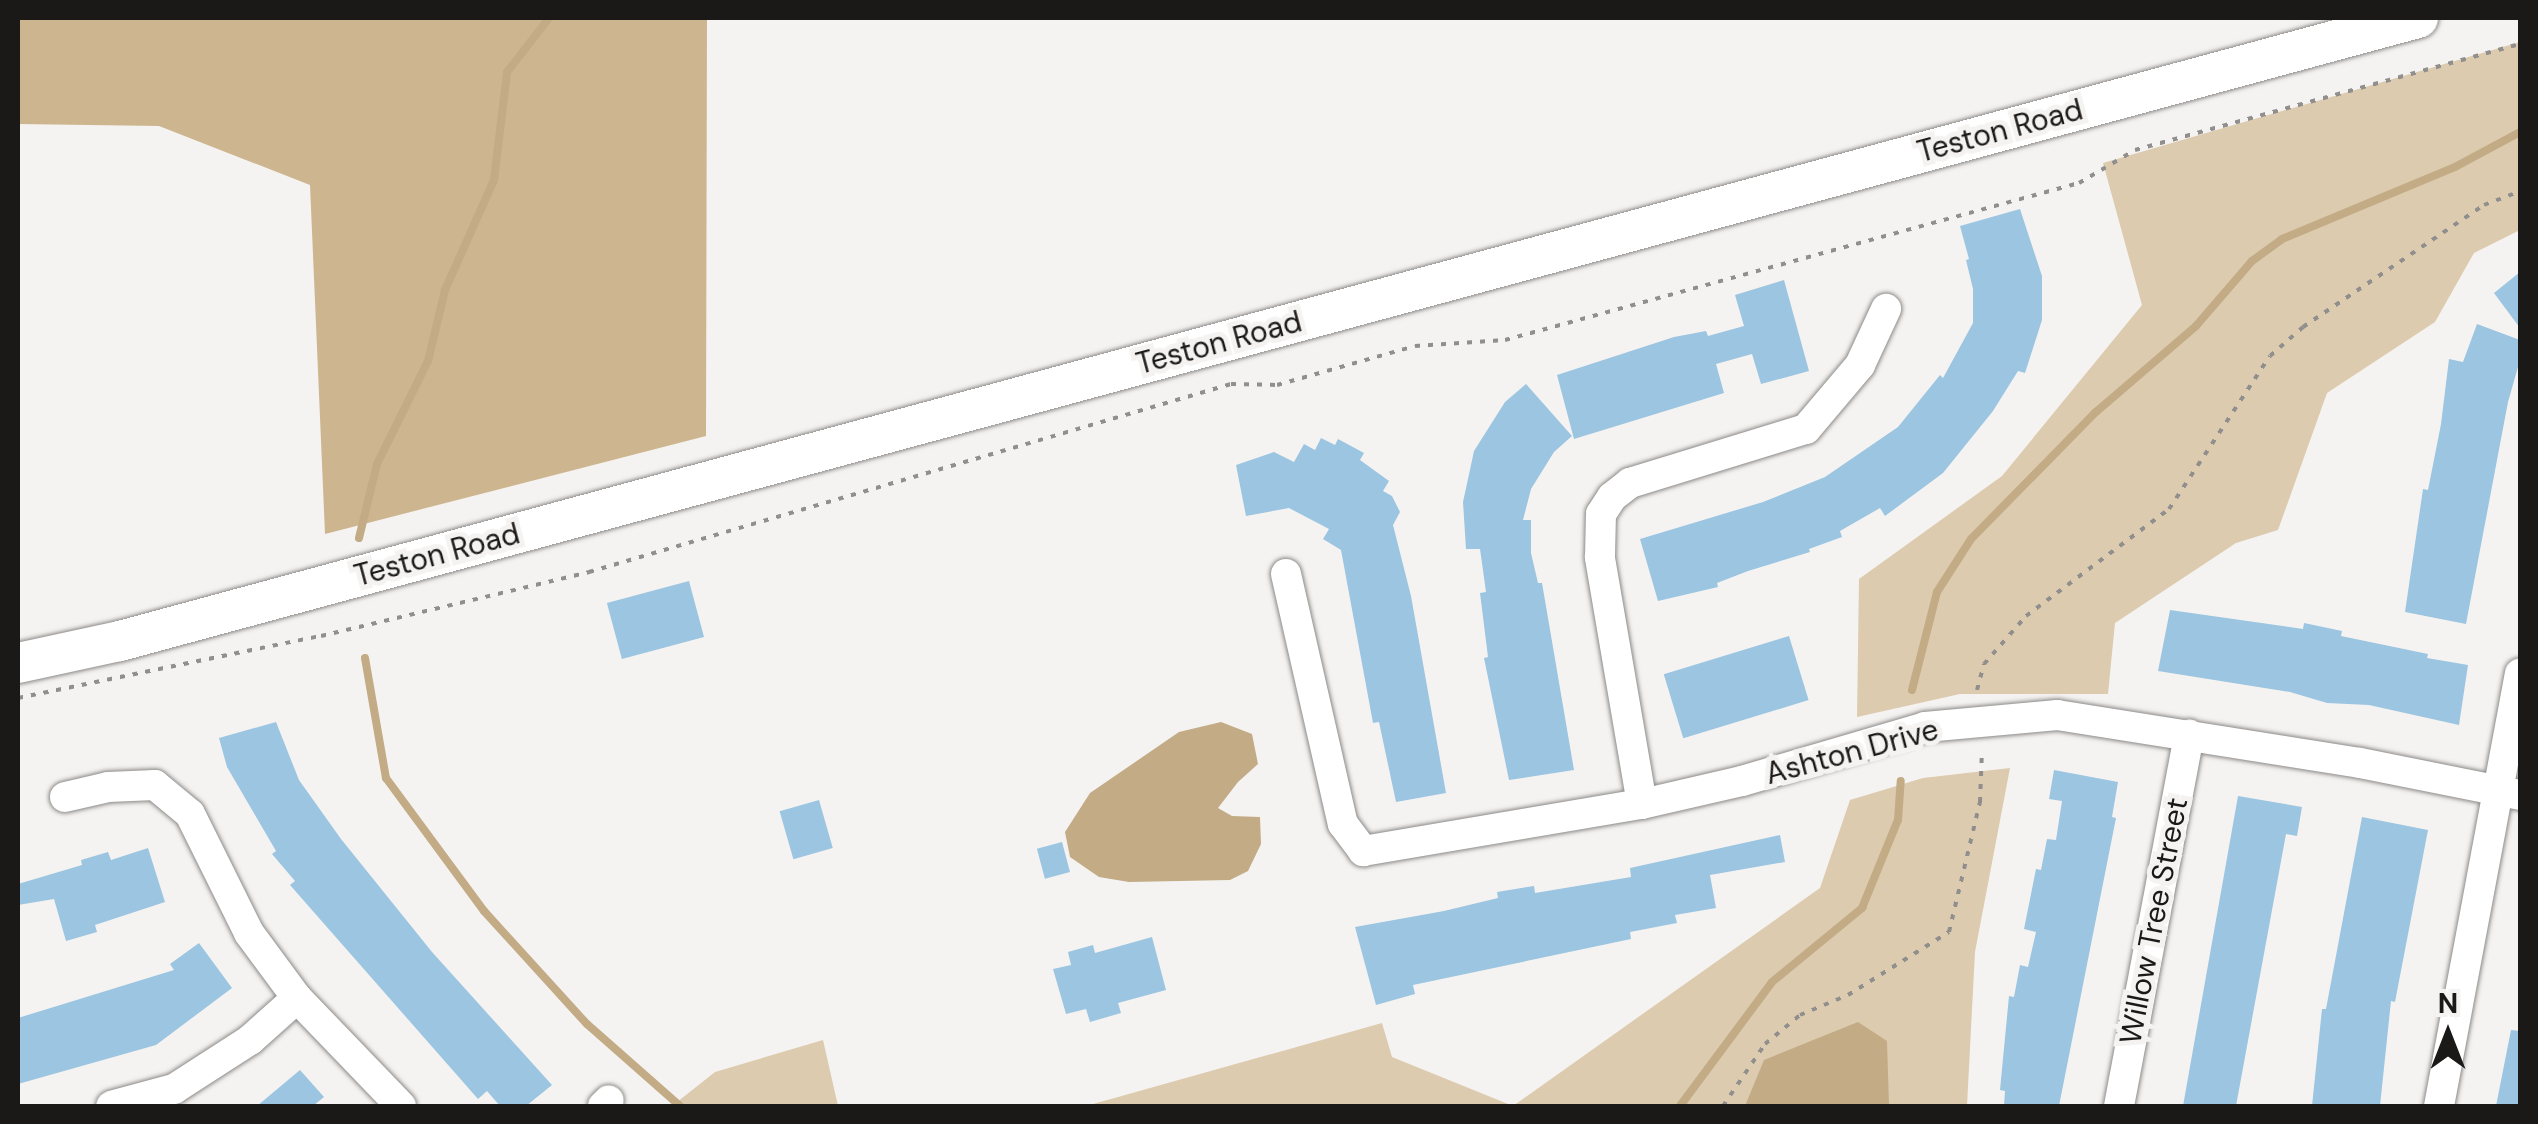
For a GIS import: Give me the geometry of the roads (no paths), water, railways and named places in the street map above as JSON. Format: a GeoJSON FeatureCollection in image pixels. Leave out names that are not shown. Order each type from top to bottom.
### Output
{"type":"FeatureCollection","features":[{"type":"Feature","properties":{"kind":"main road","name":"Teston Road"},"geometry":{"type":"LineString","coordinates":[[18,664],[140,636],[2418,18]]}},
{"type":"Feature","properties":{"kind":"street"},"geometry":{"type":"LineString","coordinates":[[1642,804],[1600,557],[1601,514],[1612,496],[1630,483],[1806,429],[1860,366],[1886,309]]}},
{"type":"Feature","properties":{"kind":"street","name":"Ashton Drive"},"geometry":{"type":"LineString","coordinates":[[1286,574],[1343,824],[1364,851],[1642,804],[1742,781],[1925,727],[2058,715],[2508,793]]}},
{"type":"Feature","properties":{"kind":"street"},"geometry":{"type":"LineString","coordinates":[[2438,1106],[2508,793],[2520,674]]}},
{"type":"Feature","properties":{"kind":"street","name":"Willow Tree Street"},"geometry":{"type":"LineString","coordinates":[[2119,1106],[2189,735]]}},
{"type":"Feature","properties":{"kind":"street"},"geometry":{"type":"LineString","coordinates":[[66,797],[108,788],[155,785],[190,814],[248,933],[297,998],[401,1106]]}},
{"type":"Feature","properties":{"kind":"street"},"geometry":{"type":"LineString","coordinates":[[111,1106],[174,1088],[250,1040],[297,998]]}},
{"type":"Feature","properties":{"kind":"waterway"},"geometry":{"type":"LineString","coordinates":[[359,538],[377,464],[428,361],[445,290],[494,180],[507,72],[549,18]]}},
{"type":"Feature","properties":{"kind":"waterway"},"geometry":{"type":"LineString","coordinates":[[1912,690],[1937,592],[1971,539],[2096,412],[2196,326],[2252,261],[2282,239],[2455,167],[2520,132]]}},
{"type":"Feature","properties":{"kind":"waterway"},"geometry":{"type":"LineString","coordinates":[[365,658],[386,778],[484,911],[587,1024],[680,1106]]}},
{"type":"Feature","properties":{"kind":"waterway"},"geometry":{"type":"LineString","coordinates":[[1680,1106],[1772,982],[1862,908],[1898,820],[1901,781]]}}]}
